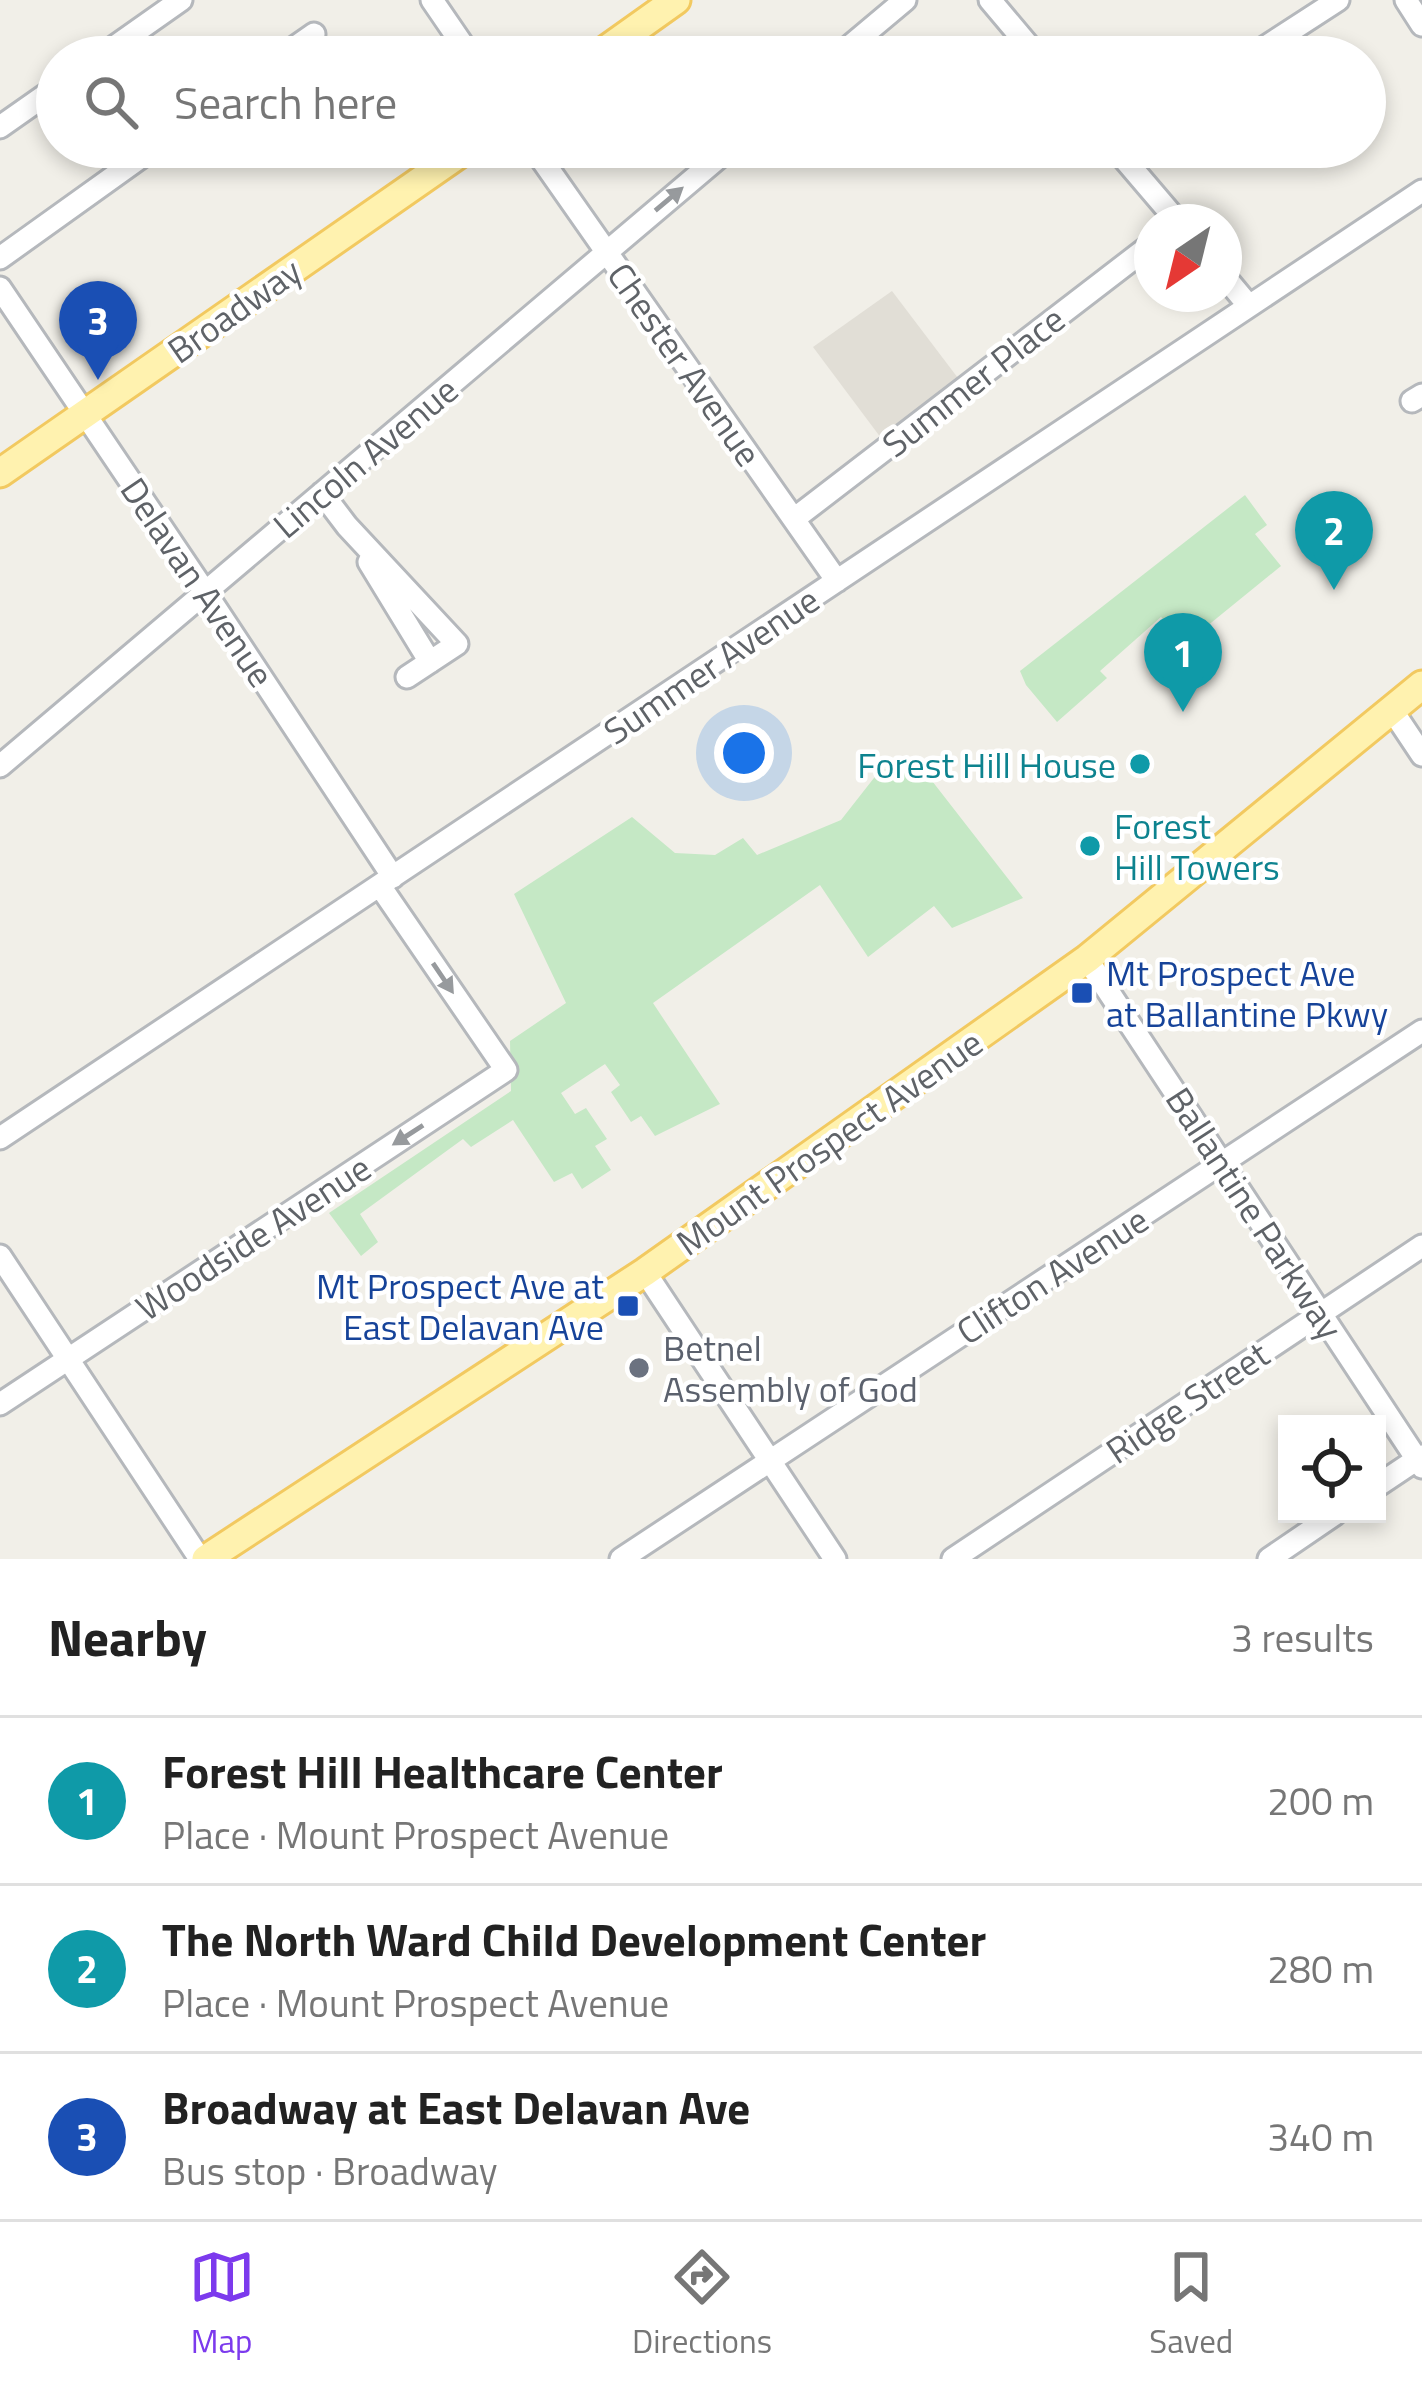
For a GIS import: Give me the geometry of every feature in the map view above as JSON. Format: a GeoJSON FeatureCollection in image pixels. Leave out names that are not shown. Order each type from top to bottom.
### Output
{"type":"FeatureCollection","features":[{"type":"Feature","properties":{"kind":"main road"},"geometry":{"type":"LineString","coordinates":[[625,36],[676,0]]}},
{"type":"Feature","properties":{"kind":"main road","name":"Broadway"},"geometry":{"type":"LineString","coordinates":[[0,473],[439,168]]}},
{"type":"Feature","properties":{"kind":"main road","name":"Mount Prospect Avenue"},"geometry":{"type":"LineString","coordinates":[[203,1559],[645,1272],[1087,959],[1422,685]]}},
{"type":"Feature","properties":{"kind":"street"},"geometry":{"type":"LineString","coordinates":[[130,36],[182,0]]}},
{"type":"Feature","properties":{"kind":"street"},"geometry":{"type":"LineString","coordinates":[[432,0],[457,36]]}},
{"type":"Feature","properties":{"kind":"street"},"geometry":{"type":"LineString","coordinates":[[862,36],[905,0]]}},
{"type":"Feature","properties":{"kind":"street"},"geometry":{"type":"LineString","coordinates":[[990,0],[1020,36]]}},
{"type":"Feature","properties":{"kind":"street"},"geometry":{"type":"LineString","coordinates":[[1282,36],[1338,0]]}},
{"type":"Feature","properties":{"kind":"street"},"geometry":{"type":"LineString","coordinates":[[1406,0],[1422,25]]}},
{"type":"Feature","properties":{"kind":"street"},"geometry":{"type":"LineString","coordinates":[[0,127],[36,102]]}},
{"type":"Feature","properties":{"kind":"street"},"geometry":{"type":"LineString","coordinates":[[0,258],[126,168]]}},
{"type":"Feature","properties":{"kind":"street","name":"Chester Avenue"},"geometry":{"type":"LineString","coordinates":[[548,168],[837,581]]}},
{"type":"Feature","properties":{"kind":"street","name":"Lincoln Avenue"},"geometry":{"type":"LineString","coordinates":[[0,766],[706,168]]}},
{"type":"Feature","properties":{"kind":"street"},"geometry":{"type":"LineString","coordinates":[[1132,168],[1163,204]]}},
{"type":"Feature","properties":{"kind":"street","name":"Summer Avenue"},"geometry":{"type":"LineString","coordinates":[[0,1138],[1422,191]]}},
{"type":"Feature","properties":{"kind":"street","name":"Summer Place"},"geometry":{"type":"LineString","coordinates":[[794,519],[1134,258]]}},
{"type":"Feature","properties":{"kind":"street","name":"Delavan Avenue"},"geometry":{"type":"LineString","coordinates":[[0,288],[206,592],[506,1070]]}},
{"type":"Feature","properties":{"kind":"street"},"geometry":{"type":"LineString","coordinates":[[1242,297],[1250,306]]}},
{"type":"Feature","properties":{"kind":"street"},"geometry":{"type":"LineString","coordinates":[[322,493],[430,662]]}},
{"type":"Feature","properties":{"kind":"street"},"geometry":{"type":"LineString","coordinates":[[347,526],[457,644],[407,676]]}},
{"type":"Feature","properties":{"kind":"street"},"geometry":{"type":"LineString","coordinates":[[1392,710],[1422,755]]}},
{"type":"Feature","properties":{"kind":"street","name":"Ballantine Parkway"},"geometry":{"type":"LineString","coordinates":[[1087,959],[1420,1461]]}},
{"type":"Feature","properties":{"kind":"street","name":"Clifton Avenue"},"geometry":{"type":"LineString","coordinates":[[621,1559],[1422,1031]]}},
{"type":"Feature","properties":{"kind":"street","name":"Woodside Avenue"},"geometry":{"type":"LineString","coordinates":[[0,1404],[506,1070]]}},
{"type":"Feature","properties":{"kind":"street","name":"Ridge Street"},"geometry":{"type":"LineString","coordinates":[[953,1559],[1422,1246]]}},
{"type":"Feature","properties":{"kind":"street"},"geometry":{"type":"LineString","coordinates":[[0,1256],[203,1559]]}},
{"type":"Feature","properties":{"kind":"street"},"geometry":{"type":"LineString","coordinates":[[645,1272],[835,1559]]}},
{"type":"Feature","properties":{"kind":"street"},"geometry":{"type":"LineString","coordinates":[[1386,1481],[1420,1461]]}},
{"type":"Feature","properties":{"kind":"street"},"geometry":{"type":"LineString","coordinates":[[1269,1559],[1322,1523]]}},
{"type":"Feature","properties":{"kind":"shaded area"},"geometry":{"type":"Polygon","coordinates":[[[892,291],[964,386],[887,446],[813,347],[892,291]]]}},
{"type":"Feature","properties":{"kind":"green space"},"geometry":{"type":"Polygon","coordinates":[[[1245,495],[1267,525],[1255,534],[1281,566],[1185,644],[1161,617],[1100,671],[1107,678],[1057,722],[1020,671],[1245,495]]]}},
{"type":"Feature","properties":{"kind":"green space"},"geometry":{"type":"Polygon","coordinates":[[[922,768],[1023,898],[952,928],[934,906],[868,957],[820,885],[653,1003],[720,1104],[655,1136],[641,1116],[631,1122],[611,1092],[620,1085],[605,1064],[561,1093],[575,1114],[586,1108],[607,1139],[595,1146],[611,1170],[582,1189],[572,1173],[554,1182],[513,1120],[471,1147],[463,1139],[360,1214],[378,1242],[361,1256],[329,1213],[511,1091],[510,1041],[566,1003],[514,894],[632,817],[675,853],[715,855],[743,838],[757,855],[841,820],[881,769],[922,768]]]}},
{"type":"Feature","properties":{"kind":"place","name":"Broadway at East Delavan Ave"},"geometry":{"type":"Point","coordinates":[98,380]}},
{"type":"Feature","properties":{"kind":"place","name":"The North Ward Child Development Center"},"geometry":{"type":"Point","coordinates":[1334,590]}},
{"type":"Feature","properties":{"kind":"place","name":"Forest Hill Healthcare Center"},"geometry":{"type":"Point","coordinates":[1183,712]}},
{"type":"Feature","properties":{"kind":"place","name":"Forest Hill House"},"geometry":{"type":"Point","coordinates":[1140,764]}},
{"type":"Feature","properties":{"kind":"place","name":"Forest Hill Towers"},"geometry":{"type":"Point","coordinates":[1090,846]}},
{"type":"Feature","properties":{"kind":"place","name":"Mt Prospect Ave at Ballantine Pkwy"},"geometry":{"type":"Point","coordinates":[1082,993]}},
{"type":"Feature","properties":{"kind":"place","name":"Mt Prospect Ave at East Delavan Ave"},"geometry":{"type":"Point","coordinates":[628,1306]}},
{"type":"Feature","properties":{"kind":"place","name":"Betnel Assembly of God"},"geometry":{"type":"Point","coordinates":[639,1368]}}]}
